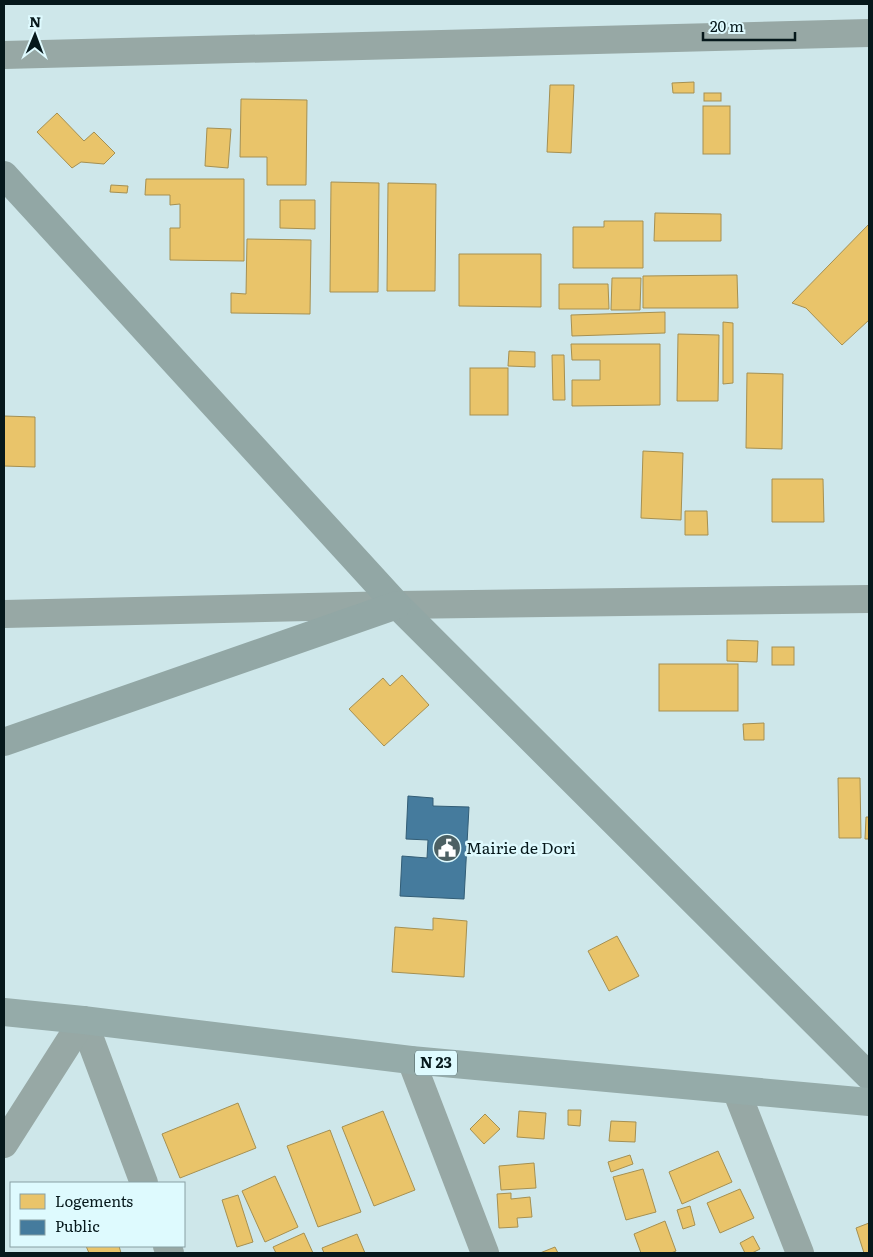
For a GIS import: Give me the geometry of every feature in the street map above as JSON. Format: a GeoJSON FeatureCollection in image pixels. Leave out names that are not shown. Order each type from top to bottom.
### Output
{"type":"FeatureCollection","features":[{"type":"Feature","properties":{"kind":"main road"},"geometry":{"type":"LineString","coordinates":[[4,175],[397,605],[869,1076]]}},
{"type":"Feature","properties":{"kind":"main road"},"geometry":{"type":"LineString","coordinates":[[4,742],[397,605]]}},
{"type":"Feature","properties":{"kind":"main road","name":"N 23"},"geometry":{"type":"LineString","coordinates":[[4,1012],[411,1060],[869,1102]]}},
{"type":"Feature","properties":{"kind":"street"},"geometry":{"type":"LineString","coordinates":[[4,55],[869,33]]}},
{"type":"Feature","properties":{"kind":"street"},"geometry":{"type":"LineString","coordinates":[[4,614],[397,605],[869,600]]}},
{"type":"Feature","properties":{"kind":"street"},"geometry":{"type":"LineString","coordinates":[[4,1144],[83,1020]]}},
{"type":"Feature","properties":{"kind":"street"},"geometry":{"type":"LineString","coordinates":[[83,1020],[144,1182]]}},
{"type":"Feature","properties":{"kind":"street"},"geometry":{"type":"LineString","coordinates":[[411,1060],[485,1253]]}},
{"type":"Feature","properties":{"kind":"street"},"geometry":{"type":"LineString","coordinates":[[736,1090],[800,1253]]}},
{"type":"Feature","properties":{"kind":"building: Logements"},"geometry":{"type":"Polygon","coordinates":[[[694,82],[694,93],[673,93],[672,83],[694,82]]]}},
{"type":"Feature","properties":{"kind":"building: Logements"},"geometry":{"type":"Polygon","coordinates":[[[550,85],[574,85],[571,153],[547,152],[550,85]]]}},
{"type":"Feature","properties":{"kind":"building: Logements"},"geometry":{"type":"Polygon","coordinates":[[[704,93],[721,93],[721,101],[704,101],[704,93]]]}},
{"type":"Feature","properties":{"kind":"building: Logements"},"geometry":{"type":"Polygon","coordinates":[[[241,99],[307,100],[306,185],[267,185],[267,157],[240,157],[241,99]]]}},
{"type":"Feature","properties":{"kind":"building: Logements"},"geometry":{"type":"Polygon","coordinates":[[[703,106],[730,106],[730,154],[703,154],[703,106]]]}},
{"type":"Feature","properties":{"kind":"building: Logements"},"geometry":{"type":"Polygon","coordinates":[[[57,113],[84,141],[94,132],[115,153],[104,164],[81,162],[72,168],[37,132],[57,113]]]}},
{"type":"Feature","properties":{"kind":"building: Logements"},"geometry":{"type":"Polygon","coordinates":[[[207,128],[231,129],[228,168],[205,166],[207,128]]]}},
{"type":"Feature","properties":{"kind":"building: Logements"},"geometry":{"type":"Polygon","coordinates":[[[146,179],[244,179],[244,261],[170,260],[170,228],[180,228],[180,204],[170,205],[170,195],[145,195],[146,179]]]}},
{"type":"Feature","properties":{"kind":"building: Logements"},"geometry":{"type":"Polygon","coordinates":[[[331,182],[379,183],[378,292],[330,292],[331,182]]]}},
{"type":"Feature","properties":{"kind":"building: Logements"},"geometry":{"type":"Polygon","coordinates":[[[388,183],[436,184],[435,291],[387,291],[388,183]]]}},
{"type":"Feature","properties":{"kind":"building: Logements"},"geometry":{"type":"Polygon","coordinates":[[[111,185],[128,186],[127,193],[110,192],[111,185]]]}},
{"type":"Feature","properties":{"kind":"building: Logements"},"geometry":{"type":"Polygon","coordinates":[[[280,200],[315,200],[315,229],[280,228],[280,200]]]}},
{"type":"Feature","properties":{"kind":"building: Logements"},"geometry":{"type":"Polygon","coordinates":[[[655,213],[721,214],[721,241],[654,241],[655,213]]]}},
{"type":"Feature","properties":{"kind":"building: Logements"},"geometry":{"type":"Polygon","coordinates":[[[604,221],[643,221],[643,268],[573,268],[573,227],[604,227],[604,221]]]}},
{"type":"Feature","properties":{"kind":"building: Logements"},"geometry":{"type":"Polygon","coordinates":[[[869,224],[869,320],[842,345],[806,308],[792,303],[869,224]]]}},
{"type":"Feature","properties":{"kind":"building: Logements"},"geometry":{"type":"Polygon","coordinates":[[[247,239],[311,240],[310,314],[231,313],[231,293],[246,294],[247,239]]]}},
{"type":"Feature","properties":{"kind":"building: Logements"},"geometry":{"type":"Polygon","coordinates":[[[459,254],[541,254],[541,307],[459,306],[459,254]]]}},
{"type":"Feature","properties":{"kind":"building: Logements"},"geometry":{"type":"Polygon","coordinates":[[[737,275],[738,308],[643,308],[643,276],[737,275]]]}},
{"type":"Feature","properties":{"kind":"building: Logements"},"geometry":{"type":"Polygon","coordinates":[[[612,278],[641,278],[640,310],[611,310],[612,278]]]}},
{"type":"Feature","properties":{"kind":"building: Logements"},"geometry":{"type":"Polygon","coordinates":[[[559,284],[608,284],[609,309],[559,309],[559,284]]]}},
{"type":"Feature","properties":{"kind":"building: Logements"},"geometry":{"type":"Polygon","coordinates":[[[665,312],[665,333],[572,336],[571,315],[665,312]]]}},
{"type":"Feature","properties":{"kind":"building: Logements"},"geometry":{"type":"Polygon","coordinates":[[[723,322],[733,323],[733,383],[723,384],[723,322]]]}},
{"type":"Feature","properties":{"kind":"building: Logements"},"geometry":{"type":"Polygon","coordinates":[[[678,334],[719,335],[718,401],[677,401],[678,334]]]}},
{"type":"Feature","properties":{"kind":"building: Logements"},"geometry":{"type":"Polygon","coordinates":[[[571,344],[660,344],[660,405],[572,406],[572,380],[600,380],[600,360],[572,360],[571,344]]]}},
{"type":"Feature","properties":{"kind":"building: Logements"},"geometry":{"type":"Polygon","coordinates":[[[509,351],[535,352],[535,367],[508,366],[509,351]]]}},
{"type":"Feature","properties":{"kind":"building: Logements"},"geometry":{"type":"Polygon","coordinates":[[[552,355],[564,355],[565,400],[553,400],[552,355]]]}},
{"type":"Feature","properties":{"kind":"building: Logements"},"geometry":{"type":"Polygon","coordinates":[[[470,368],[508,368],[508,415],[470,415],[470,368]]]}},
{"type":"Feature","properties":{"kind":"building: Logements"},"geometry":{"type":"Polygon","coordinates":[[[747,373],[783,374],[782,449],[746,448],[747,373]]]}},
{"type":"Feature","properties":{"kind":"building: Logements"},"geometry":{"type":"Polygon","coordinates":[[[4,416],[35,417],[35,467],[4,466],[4,416]]]}},
{"type":"Feature","properties":{"kind":"building: Logements"},"geometry":{"type":"Polygon","coordinates":[[[643,451],[683,453],[681,520],[641,518],[643,451]]]}},
{"type":"Feature","properties":{"kind":"building: Logements"},"geometry":{"type":"Polygon","coordinates":[[[772,479],[823,479],[824,522],[772,522],[772,479]]]}},
{"type":"Feature","properties":{"kind":"building: Logements"},"geometry":{"type":"Polygon","coordinates":[[[685,511],[707,511],[708,535],[685,535],[685,511]]]}},
{"type":"Feature","properties":{"kind":"building: Logements"},"geometry":{"type":"Polygon","coordinates":[[[727,640],[758,641],[757,662],[727,661],[727,640]]]}},
{"type":"Feature","properties":{"kind":"building: Logements"},"geometry":{"type":"Polygon","coordinates":[[[772,647],[794,647],[794,665],[772,665],[772,647]]]}},
{"type":"Feature","properties":{"kind":"building: Logements"},"geometry":{"type":"Polygon","coordinates":[[[659,664],[738,664],[738,711],[659,711],[659,664]]]}},
{"type":"Feature","properties":{"kind":"building: Logements"},"geometry":{"type":"Polygon","coordinates":[[[402,675],[429,705],[384,746],[349,709],[383,678],[390,686],[402,675]]]}},
{"type":"Feature","properties":{"kind":"building: Logements"},"geometry":{"type":"Polygon","coordinates":[[[764,723],[764,740],[744,740],[743,724],[764,723]]]}},
{"type":"Feature","properties":{"kind":"building: Logements"},"geometry":{"type":"Polygon","coordinates":[[[838,778],[860,778],[861,838],[839,838],[838,778]]]}},
{"type":"Feature","properties":{"kind":"building: Logements"},"geometry":{"type":"Polygon","coordinates":[[[866,817],[869,817],[869,839],[865,839],[866,817]]]}},
{"type":"Feature","properties":{"kind":"building: Logements"},"geometry":{"type":"Polygon","coordinates":[[[433,918],[467,921],[464,977],[392,972],[395,927],[433,930],[433,918]]]}},
{"type":"Feature","properties":{"kind":"building: Logements"},"geometry":{"type":"Polygon","coordinates":[[[617,936],[639,976],[609,991],[588,951],[617,936]]]}},
{"type":"Feature","properties":{"kind":"building: Logements"},"geometry":{"type":"Polygon","coordinates":[[[238,1103],[256,1148],[180,1178],[162,1134],[238,1103]]]}},
{"type":"Feature","properties":{"kind":"building: Logements"},"geometry":{"type":"Polygon","coordinates":[[[568,1110],[581,1110],[580,1126],[568,1125],[568,1110]]]}},
{"type":"Feature","properties":{"kind":"building: Logements"},"geometry":{"type":"Polygon","coordinates":[[[383,1111],[415,1190],[374,1206],[342,1127],[383,1111]]]}},
{"type":"Feature","properties":{"kind":"building: Logements"},"geometry":{"type":"Polygon","coordinates":[[[519,1111],[546,1113],[544,1139],[517,1137],[519,1111]]]}},
{"type":"Feature","properties":{"kind":"building: Logements"},"geometry":{"type":"Polygon","coordinates":[[[485,1114],[500,1129],[484,1144],[470,1129],[485,1114]]]}},
{"type":"Feature","properties":{"kind":"building: Logements"},"geometry":{"type":"Polygon","coordinates":[[[611,1121],[636,1122],[635,1142],[609,1141],[611,1121]]]}},
{"type":"Feature","properties":{"kind":"building: Logements"},"geometry":{"type":"Polygon","coordinates":[[[330,1130],[361,1212],[318,1227],[287,1146],[330,1130]]]}},
{"type":"Feature","properties":{"kind":"building: Logements"},"geometry":{"type":"Polygon","coordinates":[[[718,1151],[732,1182],[682,1204],[669,1172],[718,1151]]]}},
{"type":"Feature","properties":{"kind":"building: Logements"},"geometry":{"type":"Polygon","coordinates":[[[630,1155],[633,1164],[611,1172],[608,1162],[630,1155]]]}},
{"type":"Feature","properties":{"kind":"building: Logements"},"geometry":{"type":"Polygon","coordinates":[[[534,1163],[536,1188],[501,1190],[499,1166],[534,1163]]]}},
{"type":"Feature","properties":{"kind":"building: Logements"},"geometry":{"type":"Polygon","coordinates":[[[643,1169],[656,1212],[626,1220],[613,1177],[643,1169]]]}},
{"type":"Feature","properties":{"kind":"building: Logements"},"geometry":{"type":"Polygon","coordinates":[[[275,1176],[298,1227],[265,1242],[242,1191],[275,1176]]]}},
{"type":"Feature","properties":{"kind":"building: Logements"},"geometry":{"type":"Polygon","coordinates":[[[740,1189],[754,1218],[720,1233],[707,1203],[740,1189]]]}},
{"type":"Feature","properties":{"kind":"building: Logements"},"geometry":{"type":"Polygon","coordinates":[[[511,1193],[511,1199],[530,1197],[532,1217],[517,1218],[518,1227],[499,1228],[497,1194],[511,1193]]]}},
{"type":"Feature","properties":{"kind":"building: Logements"},"geometry":{"type":"Polygon","coordinates":[[[238,1195],[253,1242],[237,1247],[222,1200],[238,1195]]]}},
{"type":"Feature","properties":{"kind":"building: Logements"},"geometry":{"type":"Polygon","coordinates":[[[690,1206],[695,1225],[683,1229],[677,1210],[690,1206]]]}},
{"type":"Feature","properties":{"kind":"building: Logements"},"geometry":{"type":"Polygon","coordinates":[[[665,1221],[676,1251],[671,1253],[641,1253],[634,1234],[665,1221]]]}},
{"type":"Feature","properties":{"kind":"building: Logements"},"geometry":{"type":"Polygon","coordinates":[[[869,1223],[869,1253],[864,1253],[856,1228],[869,1223]]]}},
{"type":"Feature","properties":{"kind":"building: Logements"},"geometry":{"type":"Polygon","coordinates":[[[304,1233],[313,1253],[276,1253],[273,1247],[304,1233]]]}},
{"type":"Feature","properties":{"kind":"building: Logements"},"geometry":{"type":"Polygon","coordinates":[[[357,1234],[365,1253],[324,1253],[322,1248],[357,1234]]]}},
{"type":"Feature","properties":{"kind":"building: Logements"},"geometry":{"type":"Polygon","coordinates":[[[753,1236],[760,1249],[752,1253],[745,1253],[740,1243],[753,1236]]]}},
{"type":"Feature","properties":{"kind":"building: Logements"},"geometry":{"type":"Polygon","coordinates":[[[86,1247],[119,1247],[121,1253],[89,1253],[86,1247]]]}},
{"type":"Feature","properties":{"kind":"building: Logements"},"geometry":{"type":"Polygon","coordinates":[[[555,1247],[558,1253],[540,1253],[555,1247]]]}},
{"type":"Feature","properties":{"kind":"building: Public","name":"Mairie de Dori"},"geometry":{"type":"Polygon","coordinates":[[[408,796],[433,798],[433,806],[469,807],[464,899],[400,896],[402,856],[427,858],[428,840],[406,839],[408,796]]]}},
{"type":"Feature","properties":{"kind":"place","name":"Mairie de Dori"},"geometry":{"type":"Point","coordinates":[447,848]}}]}
